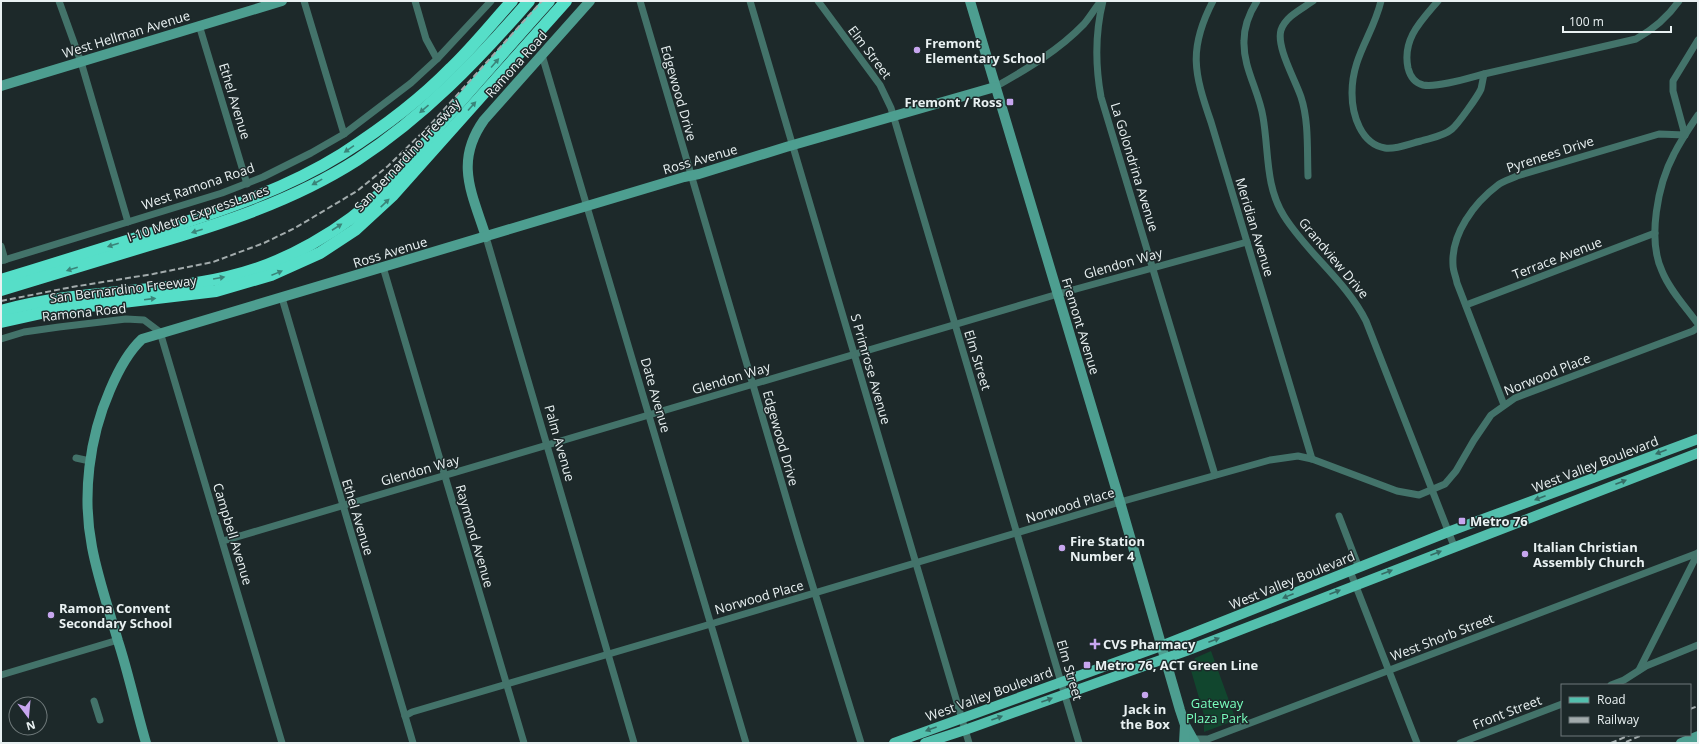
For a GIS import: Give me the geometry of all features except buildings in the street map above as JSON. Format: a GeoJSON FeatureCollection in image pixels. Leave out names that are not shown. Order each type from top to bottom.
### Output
{"type":"FeatureCollection","features":[{"type":"Feature","properties":{"kind":"highway"},"geometry":{"type":"LineString","coordinates":[[1,280],[245,202],[342,154],[381,128],[451,68],[512,1]]}},
{"type":"Feature","properties":{"kind":"highway","name":"I-10 Metro ExpressLanes"},"geometry":{"type":"LineString","coordinates":[[1,290],[230,220],[285,198],[310,186],[358,159],[411,120],[448,88],[496,39],[529,1]]}},
{"type":"Feature","properties":{"kind":"highway"},"geometry":{"type":"LineString","coordinates":[[1,311],[53,299],[196,283],[228,277],[269,264],[306,246],[340,225],[385,188],[549,1]]}},
{"type":"Feature","properties":{"kind":"highway","name":"San Bernardino Freeway"},"geometry":{"type":"LineString","coordinates":[[1,322],[55,310],[221,290],[271,275],[320,253],[355,230],[393,195],[566,1]]}},
{"type":"Feature","properties":{"kind":"highway"},"geometry":{"type":"LineString","coordinates":[[358,159],[381,128]]}},
{"type":"Feature","properties":{"kind":"main road","name":"West Valley Boulevard"},"geometry":{"type":"LineString","coordinates":[[894,743],[962,717],[1161,646],[1448,532],[1698,439]]}},
{"type":"Feature","properties":{"kind":"main road","name":"West Valley Boulevard"},"geometry":{"type":"LineString","coordinates":[[925,743],[1165,658],[1698,453]]}},
{"type":"Feature","properties":{"kind":"main road"},"geometry":{"type":"LineString","coordinates":[[1583,497],[1583,489],[1607,480],[1614,470]]}},
{"type":"Feature","properties":{"kind":"street"},"geometry":{"type":"LineString","coordinates":[[59,1],[81,62],[128,222]]}},
{"type":"Feature","properties":{"kind":"street","name":"West Hellman Avenue"},"geometry":{"type":"LineString","coordinates":[[1,86],[282,1]]}},
{"type":"Feature","properties":{"kind":"street"},"geometry":{"type":"LineString","coordinates":[[304,1],[344,134]]}},
{"type":"Feature","properties":{"kind":"street"},"geometry":{"type":"LineString","coordinates":[[415,1],[426,39],[437,59]]}},
{"type":"Feature","properties":{"kind":"street","name":"West Ramona Road"},"geometry":{"type":"LineString","coordinates":[[3,260],[247,184],[304,156],[344,134],[388,102],[437,59],[491,1]]}},
{"type":"Feature","properties":{"kind":"street","name":"Ramona Road"},"geometry":{"type":"LineString","coordinates":[[469,148],[475,133],[484,120],[590,1]]}},
{"type":"Feature","properties":{"kind":"street","name":"Edgewood Drive"},"geometry":{"type":"LineString","coordinates":[[640,1],[815,593],[861,743]]}},
{"type":"Feature","properties":{"kind":"street","name":"S Primrose Avenue"},"geometry":{"type":"LineString","coordinates":[[750,1],[969,743]]}},
{"type":"Feature","properties":{"kind":"street","name":"Elm Street"},"geometry":{"type":"LineString","coordinates":[[818,1],[880,85],[887,98],[1064,694],[1080,743]]}},
{"type":"Feature","properties":{"kind":"street","name":"Fremont Avenue"},"geometry":{"type":"LineString","coordinates":[[970,1],[1120,502],[1161,646],[1191,742]]}},
{"type":"Feature","properties":{"kind":"street","name":"Ross Avenue"},"geometry":{"type":"LineString","coordinates":[[282,298],[793,145],[995,87],[1022,72],[1063,42],[1084,23],[1102,1]]}},
{"type":"Feature","properties":{"kind":"street","name":"La Golondrina Avenue"},"geometry":{"type":"LineString","coordinates":[[1102,1],[1096,46],[1096,71],[1101,97],[1215,475]]}},
{"type":"Feature","properties":{"kind":"street","name":"Meridian Avenue"},"geometry":{"type":"LineString","coordinates":[[1213,1],[1202,23],[1197,45],[1196,66],[1199,87],[1211,122],[1312,459]]}},
{"type":"Feature","properties":{"kind":"street","name":"Grandview Drive"},"geometry":{"type":"LineString","coordinates":[[1257,1],[1247,23],[1244,39],[1244,54],[1263,116],[1270,182],[1275,199],[1292,227],[1358,305],[1366,321],[1454,546]]}},
{"type":"Feature","properties":{"kind":"street"},"geometry":{"type":"LineString","coordinates":[[1308,176],[1304,108],[1282,49],[1280,37],[1286,21],[1313,1]]}},
{"type":"Feature","properties":{"kind":"street"},"geometry":{"type":"LineString","coordinates":[[1381,1],[1376,17],[1357,59],[1352,87],[1352,101],[1358,123],[1364,136],[1371,143],[1386,149],[1395,148],[1446,133],[1453,129],[1481,90],[1484,74]]}},
{"type":"Feature","properties":{"kind":"street"},"geometry":{"type":"LineString","coordinates":[[1438,1],[1417,26],[1411,36],[1407,48],[1409,71],[1414,80],[1424,85],[1436,85],[1636,39],[1652,30],[1663,21],[1679,1]]}},
{"type":"Feature","properties":{"kind":"street","name":"Ethel Avenue"},"geometry":{"type":"LineString","coordinates":[[199,25],[247,184]]}},
{"type":"Feature","properties":{"kind":"street"},"geometry":{"type":"LineString","coordinates":[[1685,135],[1673,91],[1673,80],[1698,40]]}},
{"type":"Feature","properties":{"kind":"street","name":"Date Avenue"},"geometry":{"type":"LineString","coordinates":[[542,55],[746,743]]}},
{"type":"Feature","properties":{"kind":"street"},"geometry":{"type":"LineString","coordinates":[[1698,114],[1674,154],[1660,192],[1655,233],[1656,254],[1661,271],[1669,285],[1698,324]]}},
{"type":"Feature","properties":{"kind":"street","name":"Pyrenees Drive"},"geometry":{"type":"LineString","coordinates":[[1504,405],[1457,283],[1453,266],[1454,248],[1460,229],[1471,212],[1484,196],[1499,184],[1517,176],[1659,134],[1685,135]]}},
{"type":"Feature","properties":{"kind":"street","name":"Palm Avenue"},"geometry":{"type":"LineString","coordinates":[[469,148],[467,164],[469,180],[634,743]]}},
{"type":"Feature","properties":{"kind":"street","name":"Terrace Avenue"},"geometry":{"type":"LineString","coordinates":[[1466,305],[1655,233]]}},
{"type":"Feature","properties":{"kind":"street","name":"Glendon Way"},"geometry":{"type":"LineString","coordinates":[[223,541],[955,324],[1153,267],[1247,242]]}},
{"type":"Feature","properties":{"kind":"street"},"geometry":{"type":"LineString","coordinates":[[1,246],[3,260]]}},
{"type":"Feature","properties":{"kind":"street","name":"Raymond Avenue"},"geometry":{"type":"LineString","coordinates":[[384,267],[524,743]]}},
{"type":"Feature","properties":{"kind":"street"},"geometry":{"type":"LineString","coordinates":[[146,743],[97,570],[91,541],[88,495],[90,461],[97,427],[105,402],[125,360],[133,348],[142,339],[160,332],[282,298]]}},
{"type":"Feature","properties":{"kind":"street","name":"Ethel Avenue"},"geometry":{"type":"LineString","coordinates":[[282,298],[413,743]]}},
{"type":"Feature","properties":{"kind":"street","name":"Ramona Road"},"geometry":{"type":"LineString","coordinates":[[1,339],[24,332],[126,319],[144,320],[160,332]]}},
{"type":"Feature","properties":{"kind":"street","name":"Norwood Place"},"geometry":{"type":"LineString","coordinates":[[405,716],[412,712],[1120,502],[1286,456],[1298,456],[1312,459],[1397,492],[1419,495],[1445,484],[1456,471],[1491,415],[1515,398],[1693,331],[1698,327]]}},
{"type":"Feature","properties":{"kind":"street","name":"Campbell Avenue"},"geometry":{"type":"LineString","coordinates":[[160,332],[282,743]]}},
{"type":"Feature","properties":{"kind":"street"},"geometry":{"type":"LineString","coordinates":[[76,458],[90,461]]}},
{"type":"Feature","properties":{"kind":"street"},"geometry":{"type":"LineString","coordinates":[[1339,516],[1355,569],[1356,584],[1390,669],[1417,743]]}},
{"type":"Feature","properties":{"kind":"street"},"geometry":{"type":"LineString","coordinates":[[1639,670],[1698,553]]}},
{"type":"Feature","properties":{"kind":"street","name":"West Shorb Street"},"geometry":{"type":"LineString","coordinates":[[1191,742],[1208,738],[1698,553]]}},
{"type":"Feature","properties":{"kind":"street"},"geometry":{"type":"LineString","coordinates":[[1,675],[118,640]]}},
{"type":"Feature","properties":{"kind":"street"},"geometry":{"type":"LineString","coordinates":[[1614,684],[1624,680],[1639,670],[1698,645]]}},
{"type":"Feature","properties":{"kind":"street"},"geometry":{"type":"LineString","coordinates":[[94,701],[100,720]]}},
{"type":"Feature","properties":{"kind":"street","name":"Front Street"},"geometry":{"type":"LineString","coordinates":[[1460,743],[1561,704]]}},
{"type":"Feature","properties":{"kind":"street"},"geometry":{"type":"LineString","coordinates":[[1681,743],[1698,736]]}},
{"type":"Feature","properties":{"kind":"green space","name":"Gateway Plaza Park"},"geometry":{"type":"Polygon","coordinates":[[[1211,651],[1236,720],[1204,732],[1204,715],[1190,667],[1195,658],[1211,651]]]}},
{"type":"Feature","properties":{"kind":"railway"},"geometry":{"type":"LineString","coordinates":[[1,301],[213,262],[264,243],[295,228],[357,191],[388,166],[429,126],[542,1]]}},
{"type":"Feature","properties":{"kind":"railway"},"geometry":{"type":"LineString","coordinates":[[1691,709],[1698,706]]}},
{"type":"Feature","properties":{"kind":"railway"},"geometry":{"type":"LineString","coordinates":[[1611,743],[1628,736]]}},
{"type":"Feature","properties":{"kind":"railway"},"geometry":{"type":"LineString","coordinates":[[1626,742],[1640,736]]}},
{"type":"Feature","properties":{"kind":"place","name":"Fremont Elementary School"},"geometry":{"type":"Point","coordinates":[917,50]}},
{"type":"Feature","properties":{"kind":"place","name":"Fremont / Ross"},"geometry":{"type":"Point","coordinates":[1010,102]}},
{"type":"Feature","properties":{"kind":"place","name":"Metro 76"},"geometry":{"type":"Point","coordinates":[1462,521]}},
{"type":"Feature","properties":{"kind":"place","name":"Fire Station Number 4"},"geometry":{"type":"Point","coordinates":[1062,548]}},
{"type":"Feature","properties":{"kind":"place","name":"Italian Christian Assembly Church"},"geometry":{"type":"Point","coordinates":[1525,554]}},
{"type":"Feature","properties":{"kind":"place","name":"Ramona Convent Secondary School"},"geometry":{"type":"Point","coordinates":[51,615]}},
{"type":"Feature","properties":{"kind":"place","name":"CVS Pharmacy"},"geometry":{"type":"Point","coordinates":[1095,644]}},
{"type":"Feature","properties":{"kind":"place","name":"Metro 76, ACT Green Line"},"geometry":{"type":"Point","coordinates":[1087,665]}},
{"type":"Feature","properties":{"kind":"place","name":"Jack in the Box"},"geometry":{"type":"Point","coordinates":[1145,695]}}]}
